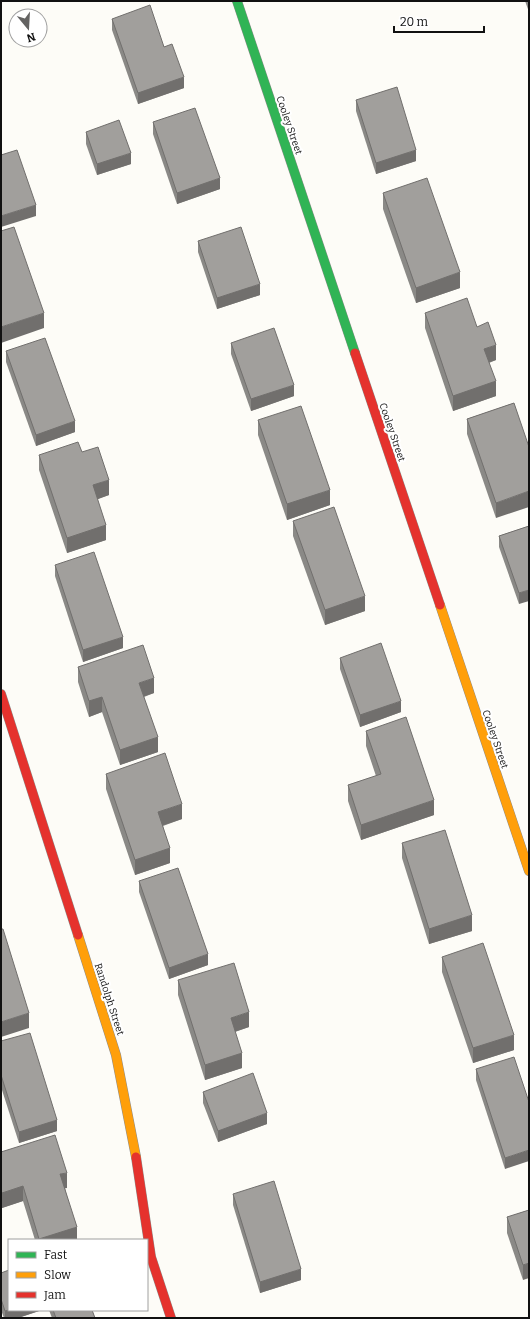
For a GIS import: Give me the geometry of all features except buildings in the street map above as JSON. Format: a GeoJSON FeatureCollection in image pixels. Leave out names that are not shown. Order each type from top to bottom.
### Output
{"type":"FeatureCollection","features":[{"type":"Feature","properties":{"kind":"street","name":"Cooley Street"},"geometry":{"type":"LineString","coordinates":[[237,1],[529,871]]}},
{"type":"Feature","properties":{"kind":"street","name":"Randolph Street"},"geometry":{"type":"LineString","coordinates":[[1,694],[116,1055],[135,1150],[151,1257],[171,1318]]}},
{"type":"Feature","properties":{"kind":"traffic: fast"},"geometry":{"type":"LineString","coordinates":[[237,1],[355,353]]}},
{"type":"Feature","properties":{"kind":"traffic: slow"},"geometry":{"type":"LineString","coordinates":[[440,605],[529,871]]}},
{"type":"Feature","properties":{"kind":"traffic: slow"},"geometry":{"type":"LineString","coordinates":[[78,935],[116,1055],[136,1157]]}},
{"type":"Feature","properties":{"kind":"traffic: jam"},"geometry":{"type":"LineString","coordinates":[[355,353],[440,605]]}},
{"type":"Feature","properties":{"kind":"traffic: jam"},"geometry":{"type":"LineString","coordinates":[[1,694],[78,935]]}},
{"type":"Feature","properties":{"kind":"traffic: jam"},"geometry":{"type":"LineString","coordinates":[[136,1157],[151,1257],[171,1318]]}}]}
